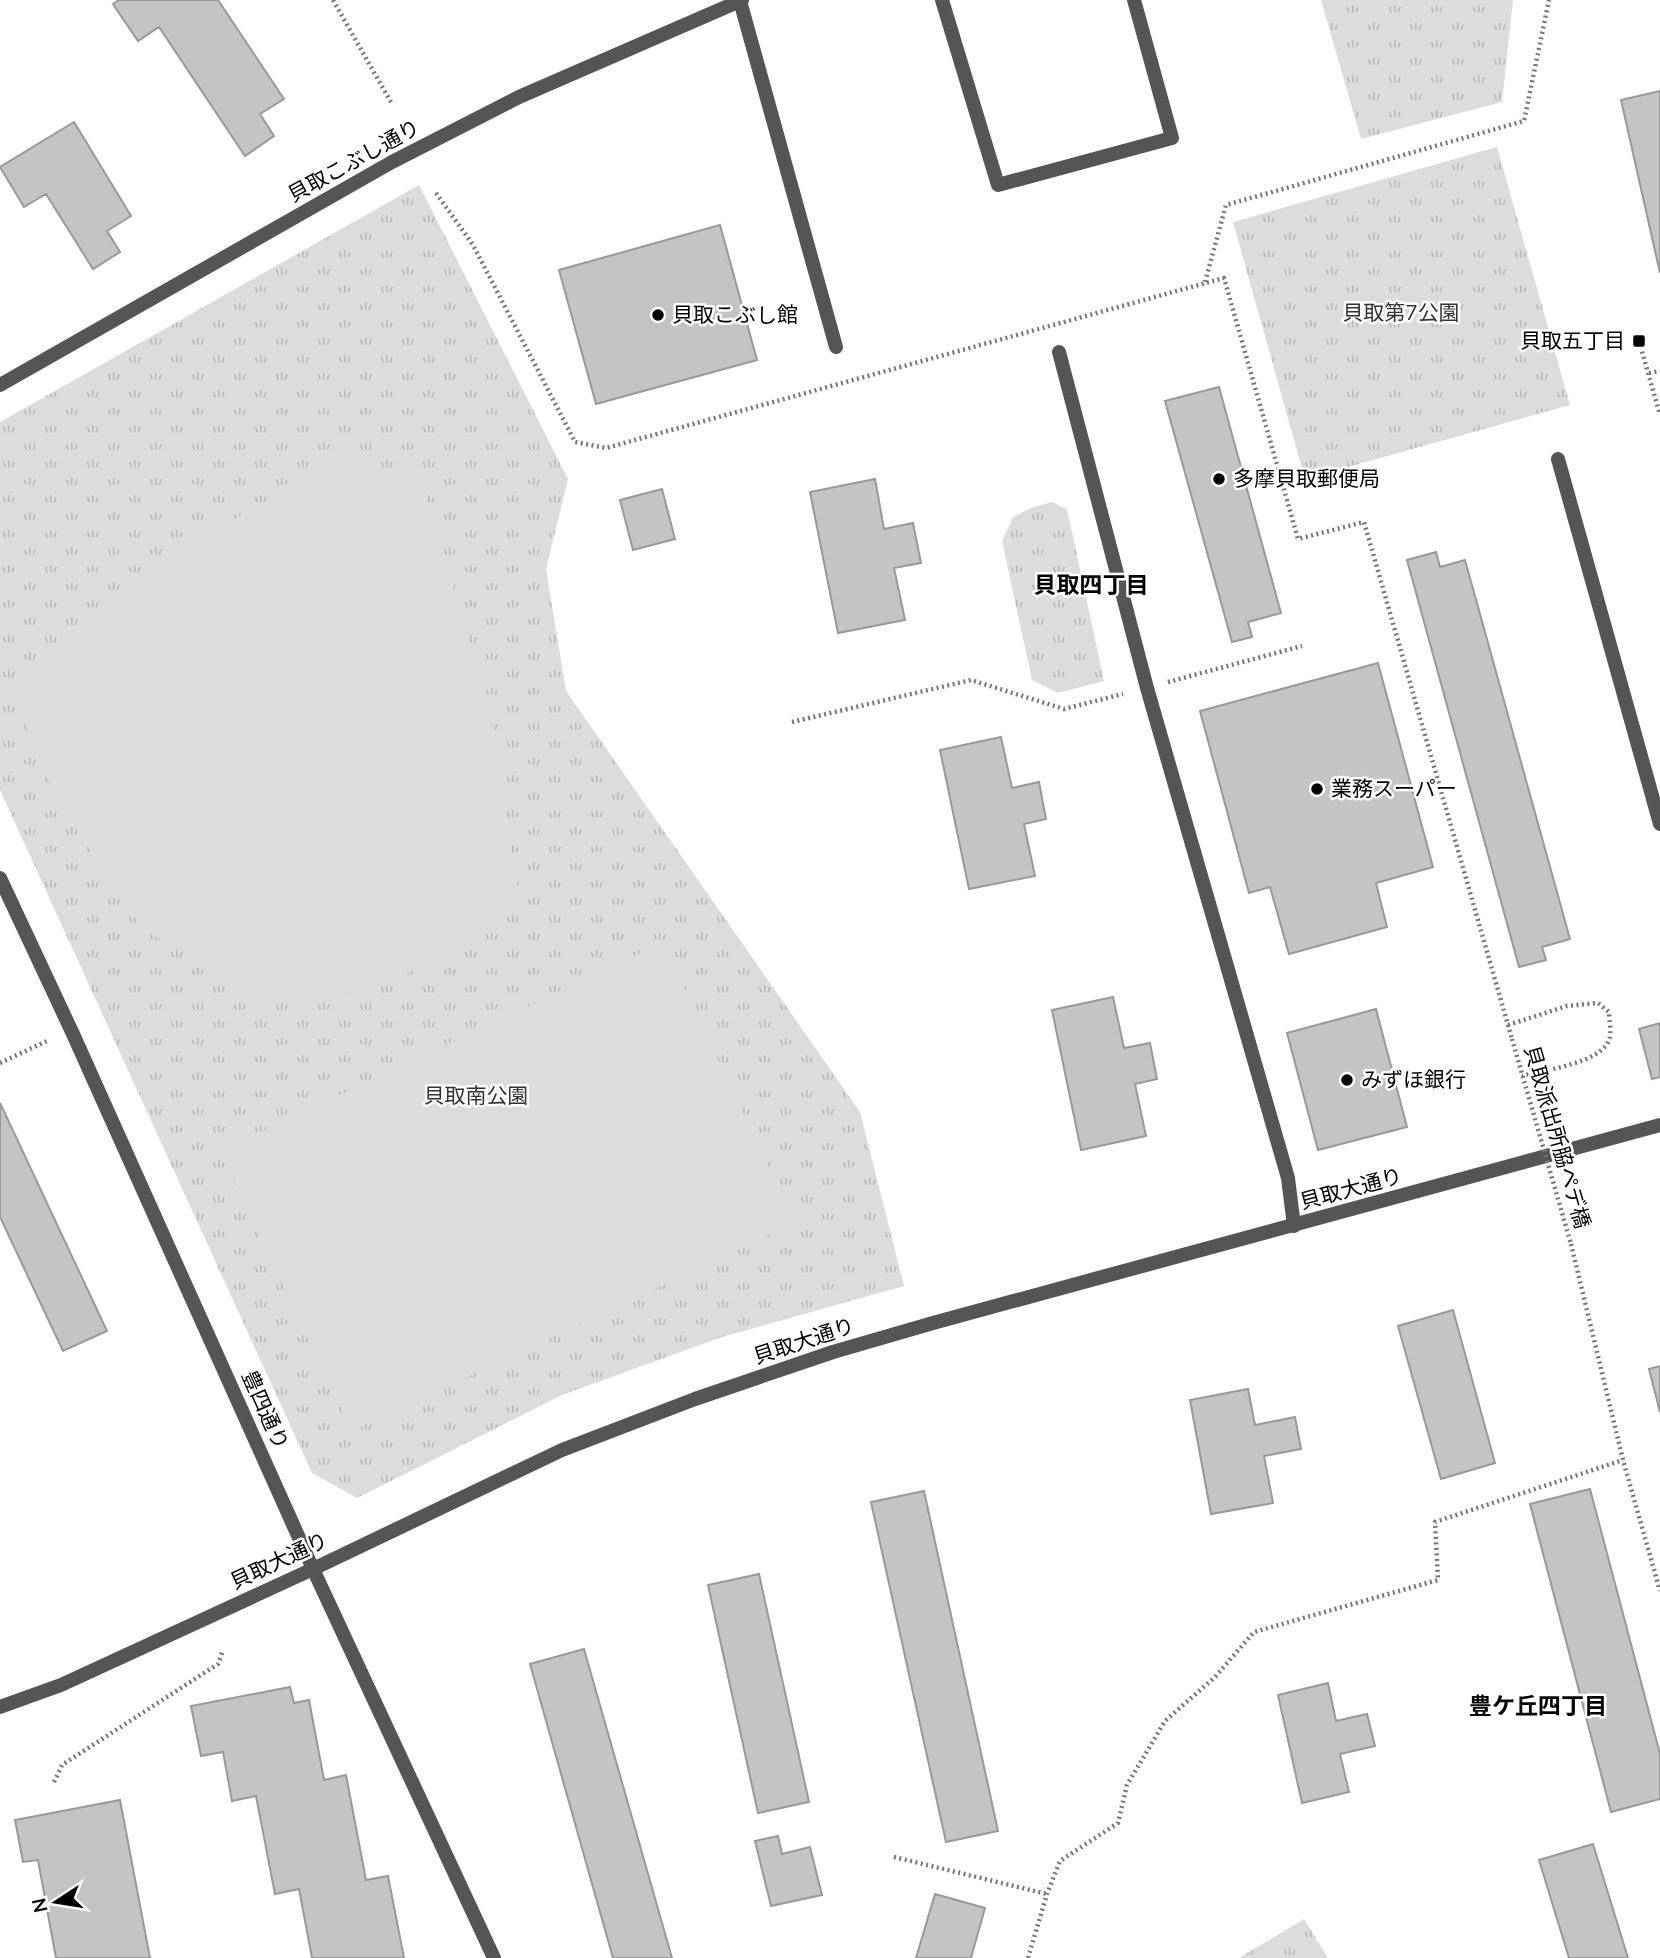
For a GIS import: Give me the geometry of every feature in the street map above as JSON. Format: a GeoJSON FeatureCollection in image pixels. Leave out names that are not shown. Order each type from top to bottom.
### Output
{"type":"FeatureCollection","features":[{"type":"Feature","properties":{"kind":"street"},"geometry":{"type":"LineString","coordinates":[[741,0],[836,347]]}},
{"type":"Feature","properties":{"kind":"street","name":"貝取こぶし通り"},"geometry":{"type":"LineString","coordinates":[[0,385],[392,162],[519,97],[741,0]]}},
{"type":"Feature","properties":{"kind":"street"},"geometry":{"type":"LineString","coordinates":[[943,0],[998,185],[1172,138],[1134,0]]}},
{"type":"Feature","properties":{"kind":"street"},"geometry":{"type":"LineString","coordinates":[[1059,352],[1147,688],[1288,1178],[1294,1226]]}},
{"type":"Feature","properties":{"kind":"street"},"geometry":{"type":"LineString","coordinates":[[1558,459],[1660,824]]}},
{"type":"Feature","properties":{"kind":"street","name":"豊四通り"},"geometry":{"type":"LineString","coordinates":[[0,878],[73,1034],[313,1569],[494,1958]]}},
{"type":"Feature","properties":{"kind":"street","name":"貝取大通り"},"geometry":{"type":"LineString","coordinates":[[0,1707],[61,1685],[562,1450],[695,1399],[833,1352],[1660,1125]]}},
{"type":"Feature","properties":{"kind":"path"},"geometry":{"type":"LineString","coordinates":[[332,0],[392,104]]}},
{"type":"Feature","properties":{"kind":"path"},"geometry":{"type":"LineString","coordinates":[[436,193],[473,245],[575,442],[606,448],[1205,283],[1226,205],[1524,121],[1549,0]]}},
{"type":"Feature","properties":{"kind":"path","name":"貝取派出所脇ペデ橋"},"geometry":{"type":"LineString","coordinates":[[1205,283],[1224,278],[1298,539],[1364,522],[1571,1244],[1623,1460],[1660,1591]]}},
{"type":"Feature","properties":{"kind":"path"},"geometry":{"type":"LineString","coordinates":[[1639,341],[1660,415]]}},
{"type":"Feature","properties":{"kind":"path"},"geometry":{"type":"LineString","coordinates":[[1648,373],[1660,371]]}},
{"type":"Feature","properties":{"kind":"path"},"geometry":{"type":"LineString","coordinates":[[792,722],[971,680],[1064,709],[1303,646]]}},
{"type":"Feature","properties":{"kind":"path"},"geometry":{"type":"LineString","coordinates":[[1508,1025],[1567,1006],[1598,1003],[1609,1012],[1611,1038],[1603,1051],[1581,1061],[1522,1076]]}},
{"type":"Feature","properties":{"kind":"path"},"geometry":{"type":"LineString","coordinates":[[0,1063],[47,1041]]}},
{"type":"Feature","properties":{"kind":"path"},"geometry":{"type":"LineString","coordinates":[[1028,1958],[1060,1861],[1118,1823],[1127,1785],[1165,1721],[1214,1677],[1254,1632],[1438,1580],[1435,1522],[1623,1460]]}},
{"type":"Feature","properties":{"kind":"path"},"geometry":{"type":"LineString","coordinates":[[54,1782],[62,1765],[218,1664],[223,1650]]}},
{"type":"Feature","properties":{"kind":"path"},"geometry":{"type":"LineString","coordinates":[[894,1857],[1047,1894]]}},
{"type":"Feature","properties":{"kind":"green space"},"geometry":{"type":"Polygon","coordinates":[[[1321,0],[1513,0],[1502,102],[1361,139],[1321,0]]]}},
{"type":"Feature","properties":{"kind":"green space","name":"貝取第7公園"},"geometry":{"type":"Polygon","coordinates":[[[1497,147],[1570,405],[1305,479],[1233,222],[1497,147]]]}},
{"type":"Feature","properties":{"kind":"green space","name":"貝取南公園"},"geometry":{"type":"Polygon","coordinates":[[[419,185],[568,479],[546,569],[566,691],[860,1112],[904,1286],[722,1337],[562,1395],[357,1498],[312,1473],[0,790],[0,422],[419,185]]]}},
{"type":"Feature","properties":{"kind":"green space"},"geometry":{"type":"Polygon","coordinates":[[[347,455],[420,481],[489,702],[519,896],[470,944],[372,990],[267,998],[142,929],[62,807],[8,685],[196,541],[347,455]]]}},
{"type":"Feature","properties":{"kind":"green space"},"geometry":{"type":"Polygon","coordinates":[[[1052,502],[1067,509],[1104,681],[1058,693],[1032,680],[1002,541],[1013,517],[1052,502]]]}},
{"type":"Feature","properties":{"kind":"green space"},"geometry":{"type":"Polygon","coordinates":[[[663,943],[795,1223],[352,1431],[220,1151],[663,943]]]}},
{"type":"Feature","properties":{"kind":"green space"},"geometry":{"type":"Polygon","coordinates":[[[1304,1919],[1328,1958],[1239,1958],[1304,1919]]]}},
{"type":"Feature","properties":{"kind":"building"},"geometry":{"type":"Polygon","coordinates":[[[119,0],[218,0],[284,99],[260,114],[274,136],[245,156],[159,27],[138,41],[113,4],[119,0]]]}},
{"type":"Feature","properties":{"kind":"building"},"geometry":{"type":"Polygon","coordinates":[[[1660,91],[1660,273],[1621,100],[1660,91]]]}},
{"type":"Feature","properties":{"kind":"building"},"geometry":{"type":"Polygon","coordinates":[[[74,122],[131,216],[107,231],[120,252],[93,269],[46,194],[24,207],[0,167],[74,122]]]}},
{"type":"Feature","properties":{"kind":"building","name":"貝取こぶし館"},"geometry":{"type":"Polygon","coordinates":[[[720,225],[757,360],[596,404],[559,270],[720,225]]]}},
{"type":"Feature","properties":{"kind":"building"},"geometry":{"type":"Polygon","coordinates":[[[1219,387],[1281,613],[1248,622],[1252,637],[1232,642],[1165,401],[1219,387]]]}},
{"type":"Feature","properties":{"kind":"building"},"geometry":{"type":"Polygon","coordinates":[[[875,479],[884,529],[913,523],[921,563],[894,568],[905,620],[838,633],[810,492],[875,479]]]}},
{"type":"Feature","properties":{"kind":"building"},"geometry":{"type":"Polygon","coordinates":[[[662,489],[675,539],[633,550],[620,500],[662,489]]]}},
{"type":"Feature","properties":{"kind":"building"},"geometry":{"type":"Polygon","coordinates":[[[1436,552],[1440,567],[1465,560],[1570,939],[1542,947],[1546,960],[1519,967],[1407,560],[1436,552]]]}},
{"type":"Feature","properties":{"kind":"building","name":"業務スーパー"},"geometry":{"type":"Polygon","coordinates":[[[1378,663],[1433,867],[1376,883],[1387,927],[1289,954],[1270,887],[1249,893],[1200,711],[1378,663]]]}},
{"type":"Feature","properties":{"kind":"building"},"geometry":{"type":"Polygon","coordinates":[[[1001,737],[1012,788],[1039,782],[1046,819],[1024,824],[1035,876],[969,889],[940,750],[1001,737]]]}},
{"type":"Feature","properties":{"kind":"building"},"geometry":{"type":"Polygon","coordinates":[[[1113,997],[1124,1048],[1150,1043],[1157,1079],[1135,1084],[1146,1136],[1081,1150],[1052,1010],[1113,997]]]}},
{"type":"Feature","properties":{"kind":"building","name":"みずほ銀行"},"geometry":{"type":"Polygon","coordinates":[[[1376,1009],[1407,1127],[1318,1150],[1287,1033],[1376,1009]]]}},
{"type":"Feature","properties":{"kind":"building"},"geometry":{"type":"Polygon","coordinates":[[[1660,1023],[1660,1077],[1652,1079],[1639,1029],[1660,1023]]]}},
{"type":"Feature","properties":{"kind":"building"},"geometry":{"type":"Polygon","coordinates":[[[0,1103],[107,1331],[63,1351],[0,1217],[0,1103]]]}},
{"type":"Feature","properties":{"kind":"building"},"geometry":{"type":"Polygon","coordinates":[[[1453,1310],[1495,1463],[1441,1479],[1398,1326],[1453,1310]]]}},
{"type":"Feature","properties":{"kind":"building"},"geometry":{"type":"Polygon","coordinates":[[[1660,1366],[1660,1412],[1649,1369],[1660,1366]]]}},
{"type":"Feature","properties":{"kind":"building"},"geometry":{"type":"Polygon","coordinates":[[[1248,1389],[1255,1425],[1295,1417],[1301,1449],[1264,1456],[1273,1503],[1211,1514],[1190,1400],[1248,1389]]]}},
{"type":"Feature","properties":{"kind":"building"},"geometry":{"type":"Polygon","coordinates":[[[1590,1489],[1660,1754],[1660,1799],[1611,1812],[1530,1504],[1590,1489]]]}},
{"type":"Feature","properties":{"kind":"building"},"geometry":{"type":"Polygon","coordinates":[[[924,1491],[998,1831],[946,1842],[871,1502],[924,1491]]]}},
{"type":"Feature","properties":{"kind":"building"},"geometry":{"type":"Polygon","coordinates":[[[759,1574],[809,1802],[758,1813],[708,1585],[759,1574]]]}},
{"type":"Feature","properties":{"kind":"building"},"geometry":{"type":"Polygon","coordinates":[[[584,1649],[672,1958],[613,1958],[530,1664],[584,1649]]]}},
{"type":"Feature","properties":{"kind":"building"},"geometry":{"type":"Polygon","coordinates":[[[1328,1683],[1336,1721],[1367,1714],[1375,1746],[1340,1754],[1349,1792],[1302,1803],[1278,1695],[1328,1683]]]}},
{"type":"Feature","properties":{"kind":"building"},"geometry":{"type":"Polygon","coordinates":[[[290,1687],[294,1703],[309,1700],[324,1780],[346,1775],[366,1880],[388,1876],[404,1958],[312,1958],[299,1889],[275,1894],[256,1796],[232,1801],[223,1752],[201,1756],[191,1706],[290,1687]]]}},
{"type":"Feature","properties":{"kind":"building"},"geometry":{"type":"Polygon","coordinates":[[[120,1800],[150,1958],[56,1958],[38,1860],[23,1862],[15,1820],[120,1800]]]}},
{"type":"Feature","properties":{"kind":"building"},"geometry":{"type":"Polygon","coordinates":[[[778,1836],[782,1854],[810,1847],[822,1895],[771,1906],[755,1841],[778,1836]]]}},
{"type":"Feature","properties":{"kind":"building"},"geometry":{"type":"Polygon","coordinates":[[[1593,1844],[1628,1958],[1569,1958],[1539,1860],[1593,1844]]]}},
{"type":"Feature","properties":{"kind":"building"},"geometry":{"type":"Polygon","coordinates":[[[935,1894],[985,1908],[971,1958],[916,1958],[935,1894]]]}},
{"type":"Feature","properties":{"kind":"place","name":"貝取こぶし館"},"geometry":{"type":"Point","coordinates":[658,315]}},
{"type":"Feature","properties":{"kind":"place","name":"貝取五丁目"},"geometry":{"type":"Point","coordinates":[1639,341]}},
{"type":"Feature","properties":{"kind":"place","name":"多摩貝取郵便局"},"geometry":{"type":"Point","coordinates":[1219,479]}},
{"type":"Feature","properties":{"kind":"place","name":"業務スーパー"},"geometry":{"type":"Point","coordinates":[1317,789]}},
{"type":"Feature","properties":{"kind":"place","name":"みずほ銀行"},"geometry":{"type":"Point","coordinates":[1347,1080]}},
{"type":"Feature","properties":{"kind":"district","name":"貝取四丁目"},"geometry":{"type":"Point","coordinates":[1091,585]}},
{"type":"Feature","properties":{"kind":"district","name":"豊ケ丘四丁目"},"geometry":{"type":"Point","coordinates":[1538,1706]}}]}
